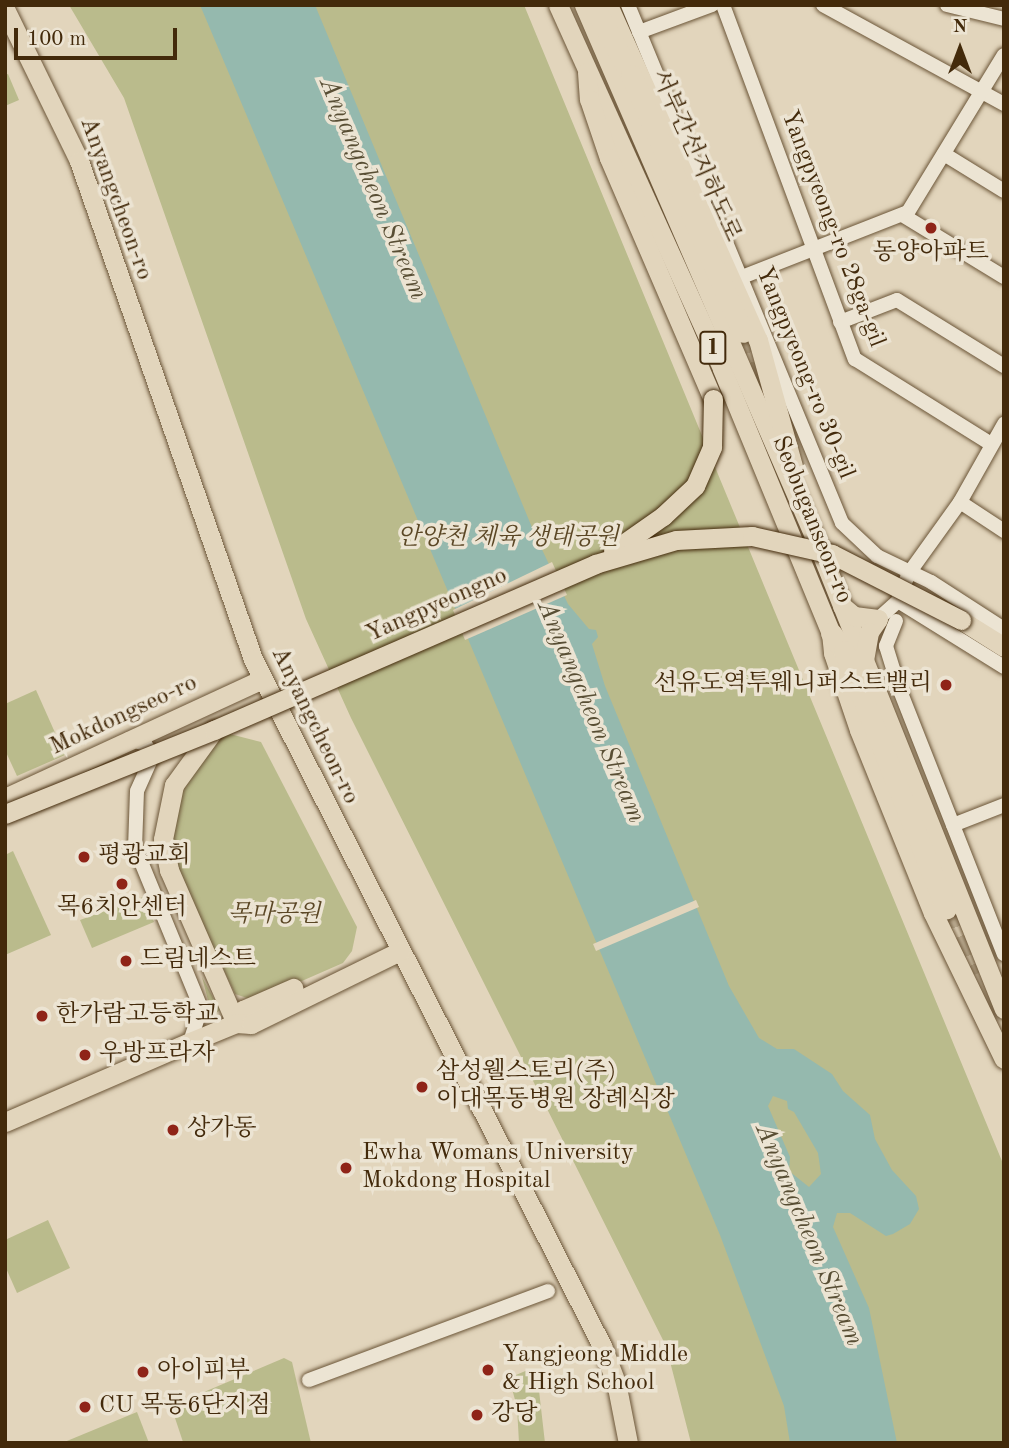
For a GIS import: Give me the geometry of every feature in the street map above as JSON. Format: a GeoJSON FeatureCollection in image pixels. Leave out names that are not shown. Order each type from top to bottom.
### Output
{"type":"FeatureCollection","features":[{"type":"Feature","properties":{"kind":"highway","name":"서부간선지하도로"},"geometry":{"type":"LineString","coordinates":[[596,6],[743,332]]}},
{"type":"Feature","properties":{"kind":"highway"},"geometry":{"type":"LineString","coordinates":[[831,633],[844,651],[946,908]]}},
{"type":"Feature","properties":{"kind":"main road","name":"Seobuganseon-ro"},"geometry":{"type":"LineString","coordinates":[[558,5],[671,250],[831,633],[859,730],[933,913],[1004,1059]]}},
{"type":"Feature","properties":{"kind":"main road","name":"Seobuganseon-ro"},"geometry":{"type":"LineString","coordinates":[[596,6],[1003,1005]]}},
{"type":"Feature","properties":{"kind":"main road","name":"Anyangcheon-ro"},"geometry":{"type":"LineString","coordinates":[[5,9],[79,161],[232,607],[263,679],[602,1346],[616,1382],[628,1443]]}},
{"type":"Feature","properties":{"kind":"main road"},"geometry":{"type":"LineString","coordinates":[[587,67],[589,99],[609,158],[713,399],[712,447],[695,486],[663,516],[595,564]]}},
{"type":"Feature","properties":{"kind":"main road","name":"Yangpyeongno"},"geometry":{"type":"LineString","coordinates":[[214,730],[595,564],[676,540],[752,536],[798,544],[860,564],[1004,647]]}},
{"type":"Feature","properties":{"kind":"main road"},"geometry":{"type":"LineString","coordinates":[[842,606],[853,617],[887,620]]}},
{"type":"Feature","properties":{"kind":"main road"},"geometry":{"type":"LineString","coordinates":[[864,660],[869,632],[887,620]]}},
{"type":"Feature","properties":{"kind":"main road","name":"Mokdongseo-ro"},"geometry":{"type":"LineString","coordinates":[[5,797],[263,679]]}},
{"type":"Feature","properties":{"kind":"main road"},"geometry":{"type":"LineString","coordinates":[[214,730],[183,768],[165,810],[164,855],[236,1023]]}},
{"type":"Feature","properties":{"kind":"main road","name":"Mokdongseo-ro"},"geometry":{"type":"LineString","coordinates":[[5,814],[214,730]]}},
{"type":"Feature","properties":{"kind":"main road"},"geometry":{"type":"LineString","coordinates":[[5,1122],[236,1023],[251,1024],[400,951]]}},
{"type":"Feature","properties":{"kind":"street","name":"Yangpyeong-ro 30-gil"},"geometry":{"type":"LineString","coordinates":[[628,5],[842,523],[859,543],[1004,629]]}},
{"type":"Feature","properties":{"kind":"street"},"geometry":{"type":"LineString","coordinates":[[639,32],[712,5]]}},
{"type":"Feature","properties":{"kind":"street","name":"Yangpyeong-ro 28ga-gil"},"geometry":{"type":"LineString","coordinates":[[723,5],[859,365],[991,444]]}},
{"type":"Feature","properties":{"kind":"street"},"geometry":{"type":"LineString","coordinates":[[823,5],[1004,104]]}},
{"type":"Feature","properties":{"kind":"street"},"geometry":{"type":"LineString","coordinates":[[947,5],[969,8],[1004,19]]}},
{"type":"Feature","properties":{"kind":"street"},"geometry":{"type":"LineString","coordinates":[[742,278],[904,215],[1004,55]]}},
{"type":"Feature","properties":{"kind":"street"},"geometry":{"type":"LineString","coordinates":[[944,154],[1004,191]]}},
{"type":"Feature","properties":{"kind":"street"},"geometry":{"type":"LineString","coordinates":[[904,215],[1004,278]]}},
{"type":"Feature","properties":{"kind":"street"},"geometry":{"type":"LineString","coordinates":[[841,322],[897,300],[1004,366]]}},
{"type":"Feature","properties":{"kind":"street"},"geometry":{"type":"LineString","coordinates":[[1004,424],[960,502],[909,573],[887,620],[886,646],[1004,954]]}},
{"type":"Feature","properties":{"kind":"street"},"geometry":{"type":"LineString","coordinates":[[960,502],[1004,531]]}},
{"type":"Feature","properties":{"kind":"street"},"geometry":{"type":"LineString","coordinates":[[898,601],[1004,667]]}},
{"type":"Feature","properties":{"kind":"street"},"geometry":{"type":"LineString","coordinates":[[129,740],[145,744],[153,755],[137,791],[135,847],[201,1008],[190,1042]]}},
{"type":"Feature","properties":{"kind":"street"},"geometry":{"type":"LineString","coordinates":[[953,825],[1004,805]]}},
{"type":"Feature","properties":{"kind":"street"},"geometry":{"type":"LineString","coordinates":[[309,1380],[548,1291]]}},
{"type":"Feature","properties":{"kind":"green space","name":"안양천 체육 생태공원"},"geometry":{"type":"Polygon","coordinates":[[[69,5],[524,5],[1004,1166],[1004,1443],[691,1443],[666,1346],[351,718],[306,619],[124,98],[69,5]]]}},
{"type":"Feature","properties":{"kind":"green space"},"geometry":{"type":"Polygon","coordinates":[[[8,74],[19,100],[5,106],[5,75],[8,74]]]}},
{"type":"Feature","properties":{"kind":"green space"},"geometry":{"type":"Polygon","coordinates":[[[36,690],[65,755],[17,776],[5,750],[5,704],[36,690]]]}},
{"type":"Feature","properties":{"kind":"green space","name":"목마공원"},"geometry":{"type":"Polygon","coordinates":[[[226,733],[261,742],[357,927],[352,951],[343,963],[256,1001],[235,994],[177,870],[172,847],[178,797],[202,755],[226,733]]]}},
{"type":"Feature","properties":{"kind":"green space"},"geometry":{"type":"Polygon","coordinates":[[[13,851],[51,935],[5,955],[5,855],[13,851]]]}},
{"type":"Feature","properties":{"kind":"green space"},"geometry":{"type":"Polygon","coordinates":[[[143,897],[154,922],[92,948],[80,920],[143,897]]]}},
{"type":"Feature","properties":{"kind":"green space"},"geometry":{"type":"Polygon","coordinates":[[[202,977],[220,1010],[207,1020],[209,1004],[202,977]]]}},
{"type":"Feature","properties":{"kind":"green space"},"geometry":{"type":"Polygon","coordinates":[[[48,1220],[70,1268],[17,1293],[5,1266],[5,1240],[48,1220]]]}},
{"type":"Feature","properties":{"kind":"green space"},"geometry":{"type":"Polygon","coordinates":[[[284,1358],[292,1362],[311,1443],[183,1442],[171,1406],[284,1358]]]}},
{"type":"Feature","properties":{"kind":"green space"},"geometry":{"type":"Polygon","coordinates":[[[530,1369],[537,1373],[545,1443],[519,1443],[517,1407],[509,1378],[530,1369]]]}},
{"type":"Feature","properties":{"kind":"green space"},"geometry":{"type":"Polygon","coordinates":[[[137,1412],[149,1443],[62,1443],[137,1412]]]}},
{"type":"Feature","properties":{"kind":"water","name":"Anyangcheon Stream"},"geometry":{"type":"Polygon","coordinates":[[[200,5],[315,5],[536,537],[568,604],[589,629],[596,630],[598,637],[592,644],[605,686],[729,986],[759,1038],[777,1049],[794,1049],[832,1074],[843,1091],[870,1115],[875,1139],[892,1170],[916,1196],[919,1209],[910,1224],[893,1234],[886,1236],[850,1213],[837,1213],[833,1227],[869,1308],[897,1443],[790,1443],[784,1406],[720,1235],[200,5]],[[773,1096],[768,1106],[790,1157],[789,1171],[809,1187],[821,1174],[818,1153],[794,1112],[788,1109],[787,1101],[773,1096]]]}},
{"type":"Feature","properties":{"kind":"pier"},"geometry":{"type":"Polygon","coordinates":[[[552,562],[567,595],[465,640],[453,610],[552,562]]]}},
{"type":"Feature","properties":{"kind":"pier"},"geometry":{"type":"Polygon","coordinates":[[[696,900],[699,907],[596,951],[593,944],[696,900]]]}},
{"type":"Feature","properties":{"kind":"tunnel"},"geometry":{"type":"LineString","coordinates":[[743,332],[764,386]]}},
{"type":"Feature","properties":{"kind":"tunnel"},"geometry":{"type":"LineString","coordinates":[[946,908],[971,975]]}},
{"type":"Feature","properties":{"kind":"place","name":"동양아파트"},"geometry":{"type":"Point","coordinates":[931,228]}},
{"type":"Feature","properties":{"kind":"place","name":"선유도역투웨니퍼스트밸리"},"geometry":{"type":"Point","coordinates":[946,685]}},
{"type":"Feature","properties":{"kind":"place","name":"평광교회"},"geometry":{"type":"Point","coordinates":[84,857]}},
{"type":"Feature","properties":{"kind":"place","name":"목6치안센터"},"geometry":{"type":"Point","coordinates":[122,884]}},
{"type":"Feature","properties":{"kind":"place","name":"드림네스트"},"geometry":{"type":"Point","coordinates":[126,961]}},
{"type":"Feature","properties":{"kind":"place","name":"한가람고등학교"},"geometry":{"type":"Point","coordinates":[42,1016]}},
{"type":"Feature","properties":{"kind":"place","name":"우방프라자"},"geometry":{"type":"Point","coordinates":[85,1055]}},
{"type":"Feature","properties":{"kind":"place","name":"삼성웰스토리(주) 이대목동병원 장례식장"},"geometry":{"type":"Point","coordinates":[422,1087]}},
{"type":"Feature","properties":{"kind":"place","name":"상가동"},"geometry":{"type":"Point","coordinates":[173,1130]}},
{"type":"Feature","properties":{"kind":"place","name":"Ewha Womans University Mokdong Hospital"},"geometry":{"type":"Point","coordinates":[346,1168]}},
{"type":"Feature","properties":{"kind":"place","name":"Yangjeong Middle & High School"},"geometry":{"type":"Point","coordinates":[488,1370]}},
{"type":"Feature","properties":{"kind":"place","name":"아이피부"},"geometry":{"type":"Point","coordinates":[143,1372]}},
{"type":"Feature","properties":{"kind":"place","name":"CU 목동6단지점"},"geometry":{"type":"Point","coordinates":[85,1407]}},
{"type":"Feature","properties":{"kind":"place","name":"강당"},"geometry":{"type":"Point","coordinates":[477,1415]}}]}
